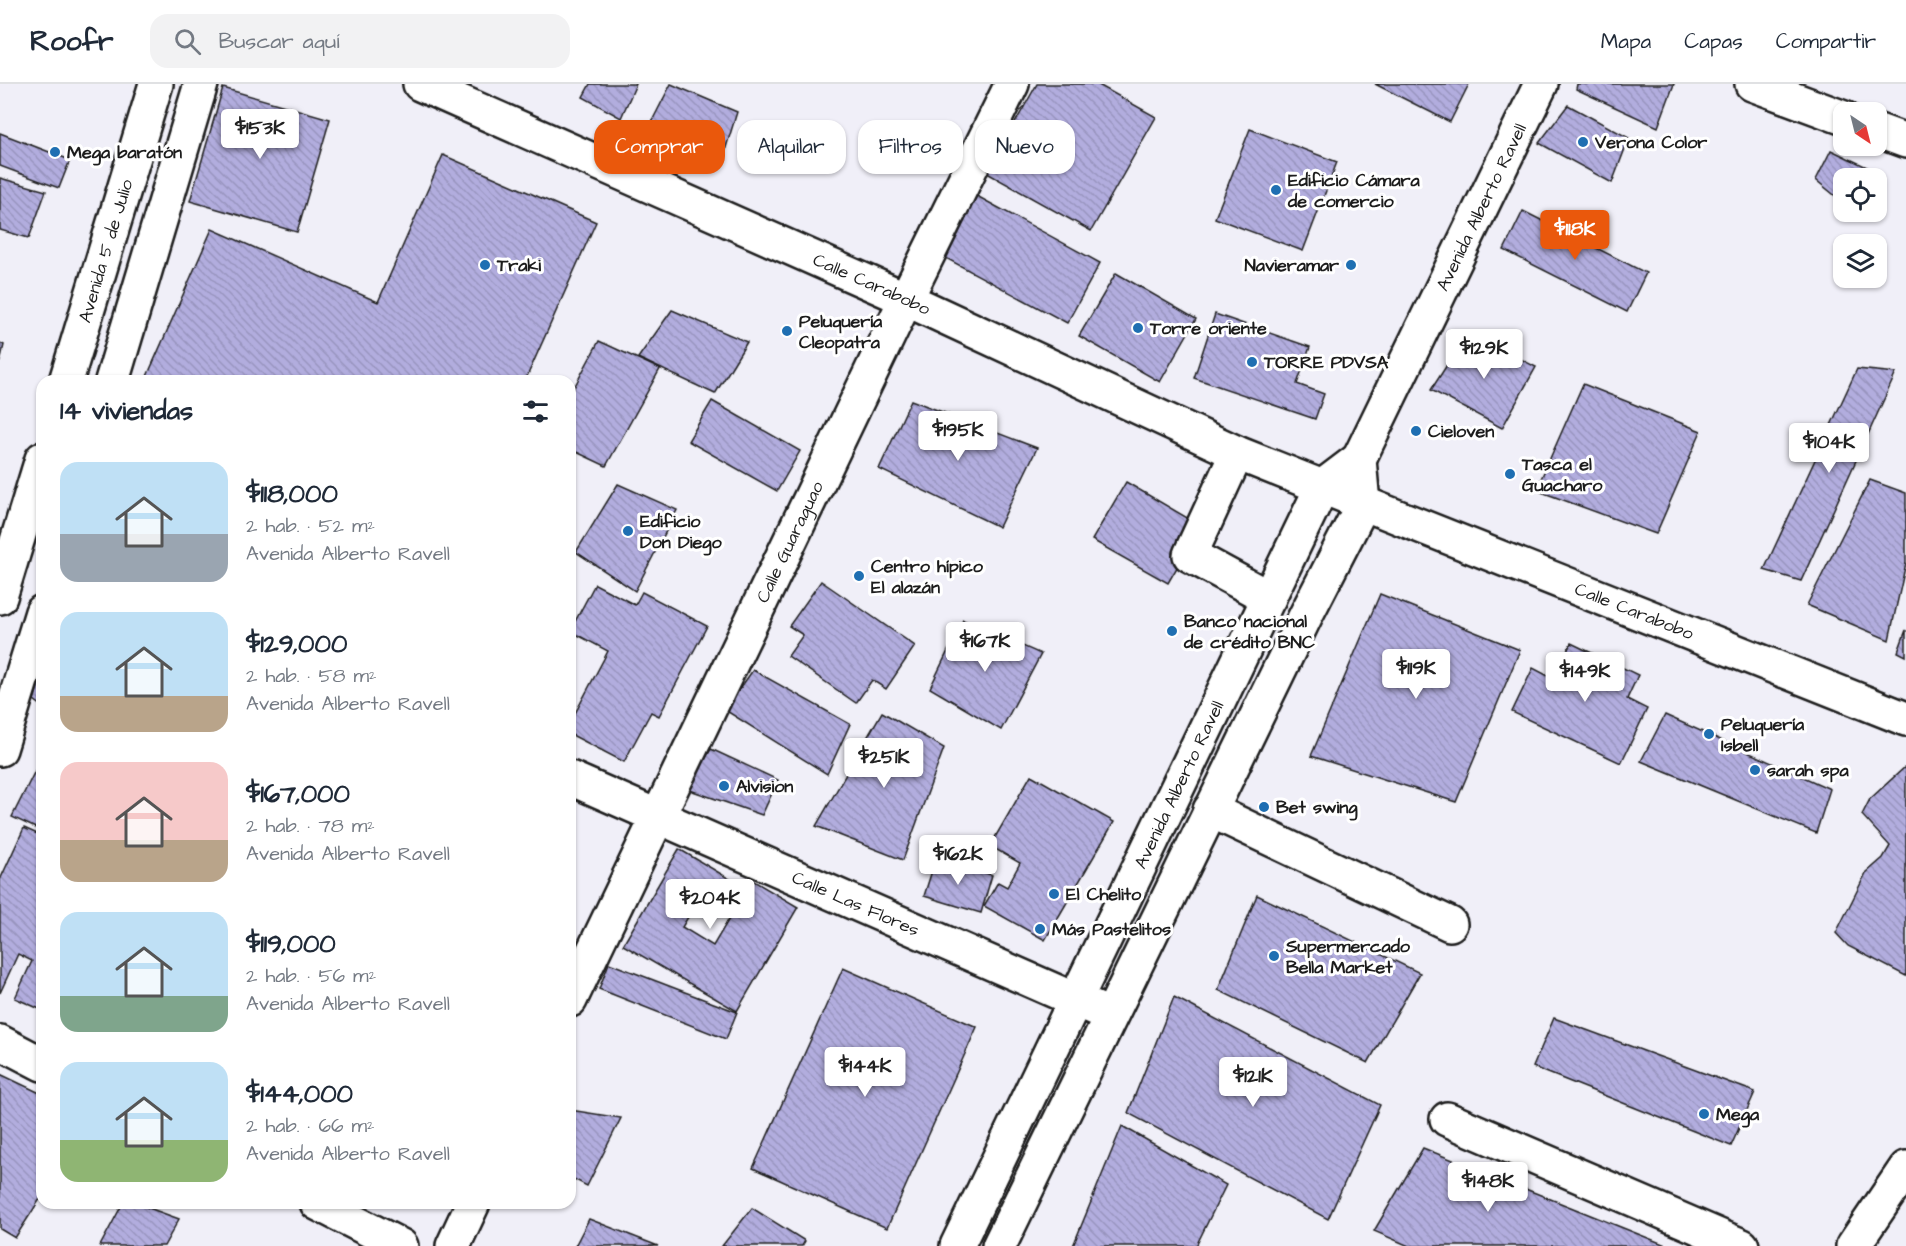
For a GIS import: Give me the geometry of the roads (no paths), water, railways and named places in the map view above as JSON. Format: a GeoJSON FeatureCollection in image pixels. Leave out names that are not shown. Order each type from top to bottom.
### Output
{"type":"FeatureCollection","features":[{"type":"Feature","properties":{"kind":"street","name":"Avenida 5 de Julio"},"geometry":{"type":"LineString","coordinates":[[68,375],[156,84]]}},
{"type":"Feature","properties":{"kind":"street"},"geometry":{"type":"LineString","coordinates":[[114,375],[201,84]]}},
{"type":"Feature","properties":{"kind":"street","name":"Calle Carabobo"},"geometry":{"type":"LineString","coordinates":[[420,84],[906,299],[1237,453],[1906,719]]}},
{"type":"Feature","properties":{"kind":"street","name":"Calle Guaraguao"},"geometry":{"type":"LineString","coordinates":[[576,987],[906,299],[1012,84]]}},
{"type":"Feature","properties":{"kind":"street","name":"Avenida Alberto Ravell"},"geometry":{"type":"LineString","coordinates":[[1359,459],[1541,84]]}},
{"type":"Feature","properties":{"kind":"street"},"geometry":{"type":"LineString","coordinates":[[1752,84],[1833,114]]}},
{"type":"Feature","properties":{"kind":"street"},"geometry":{"type":"LineString","coordinates":[[1887,134],[1906,141]]}},
{"type":"Feature","properties":{"kind":"street"},"geometry":{"type":"LineString","coordinates":[[1237,453],[1190,555],[1269,598]]}},
{"type":"Feature","properties":{"kind":"street"},"geometry":{"type":"LineString","coordinates":[[1322,488],[1359,459]]}},
{"type":"Feature","properties":{"kind":"street"},"geometry":{"type":"LineString","coordinates":[[999,1246],[1210,810],[1363,504],[1359,459]]}},
{"type":"Feature","properties":{"kind":"street"},"geometry":{"type":"LineString","coordinates":[[0,597],[19,546],[36,482]]}},
{"type":"Feature","properties":{"kind":"street","name":"Avenida Alberto Ravell"},"geometry":{"type":"LineString","coordinates":[[957,1246],[1322,488]]}},
{"type":"Feature","properties":{"kind":"street"},"geometry":{"type":"LineString","coordinates":[[0,748],[36,631]]}},
{"type":"Feature","properties":{"kind":"street","name":"Calle Las Flores"},"geometry":{"type":"LineString","coordinates":[[576,781],[1110,1015]]}},
{"type":"Feature","properties":{"kind":"street"},"geometry":{"type":"LineString","coordinates":[[1210,810],[1450,924]]}},
{"type":"Feature","properties":{"kind":"street"},"geometry":{"type":"LineString","coordinates":[[0,1042],[36,1061]]}},
{"type":"Feature","properties":{"kind":"street"},"geometry":{"type":"LineString","coordinates":[[1446,1119],[1742,1246]]}},
{"type":"Feature","properties":{"kind":"street"},"geometry":{"type":"LineString","coordinates":[[1853,1246],[1906,1168]]}},
{"type":"Feature","properties":{"kind":"street"},"geometry":{"type":"LineString","coordinates":[[328,1209],[401,1246]]}},
{"type":"Feature","properties":{"kind":"street"},"geometry":{"type":"LineString","coordinates":[[453,1246],[470,1209]]}},
{"type":"Feature","properties":{"kind":"place","name":"Verona Color"},"geometry":{"type":"Point","coordinates":[1583,142]}},
{"type":"Feature","properties":{"kind":"place","name":"Mega baratón"},"geometry":{"type":"Point","coordinates":[55,152]}},
{"type":"Feature","properties":{"kind":"place","name":"Edificio Cámara de comercio"},"geometry":{"type":"Point","coordinates":[1276,190]}},
{"type":"Feature","properties":{"kind":"place","name":"Traki"},"geometry":{"type":"Point","coordinates":[485,265]}},
{"type":"Feature","properties":{"kind":"place","name":"Navieramar"},"geometry":{"type":"Point","coordinates":[1351,265]}},
{"type":"Feature","properties":{"kind":"place","name":"Torre oriente"},"geometry":{"type":"Point","coordinates":[1138,328]}},
{"type":"Feature","properties":{"kind":"place","name":"Peluquería Cleopatra"},"geometry":{"type":"Point","coordinates":[787,331]}},
{"type":"Feature","properties":{"kind":"place","name":"TORRE PDVSA"},"geometry":{"type":"Point","coordinates":[1252,362]}},
{"type":"Feature","properties":{"kind":"place","name":"Cieloven"},"geometry":{"type":"Point","coordinates":[1416,431]}},
{"type":"Feature","properties":{"kind":"place","name":"Tasca el Guacharo"},"geometry":{"type":"Point","coordinates":[1510,474]}},
{"type":"Feature","properties":{"kind":"place","name":"Edificio Don Diego"},"geometry":{"type":"Point","coordinates":[628,531]}},
{"type":"Feature","properties":{"kind":"place","name":"Centro hípico El alazán"},"geometry":{"type":"Point","coordinates":[859,576]}},
{"type":"Feature","properties":{"kind":"place","name":"Banco nacional de crédito BNC"},"geometry":{"type":"Point","coordinates":[1172,631]}},
{"type":"Feature","properties":{"kind":"place","name":"Peluquería Isbell"},"geometry":{"type":"Point","coordinates":[1709,734]}},
{"type":"Feature","properties":{"kind":"place","name":"sarah spa"},"geometry":{"type":"Point","coordinates":[1755,770]}},
{"type":"Feature","properties":{"kind":"place","name":"Alvision"},"geometry":{"type":"Point","coordinates":[724,786]}},
{"type":"Feature","properties":{"kind":"place","name":"Bet swing"},"geometry":{"type":"Point","coordinates":[1264,807]}},
{"type":"Feature","properties":{"kind":"place","name":"El Chelito"},"geometry":{"type":"Point","coordinates":[1054,894]}},
{"type":"Feature","properties":{"kind":"place","name":"Más Pastelitos"},"geometry":{"type":"Point","coordinates":[1040,929]}},
{"type":"Feature","properties":{"kind":"place","name":"Supermercado Bella Market"},"geometry":{"type":"Point","coordinates":[1274,956]}},
{"type":"Feature","properties":{"kind":"place","name":"Mega"},"geometry":{"type":"Point","coordinates":[1704,1114]}}]}
